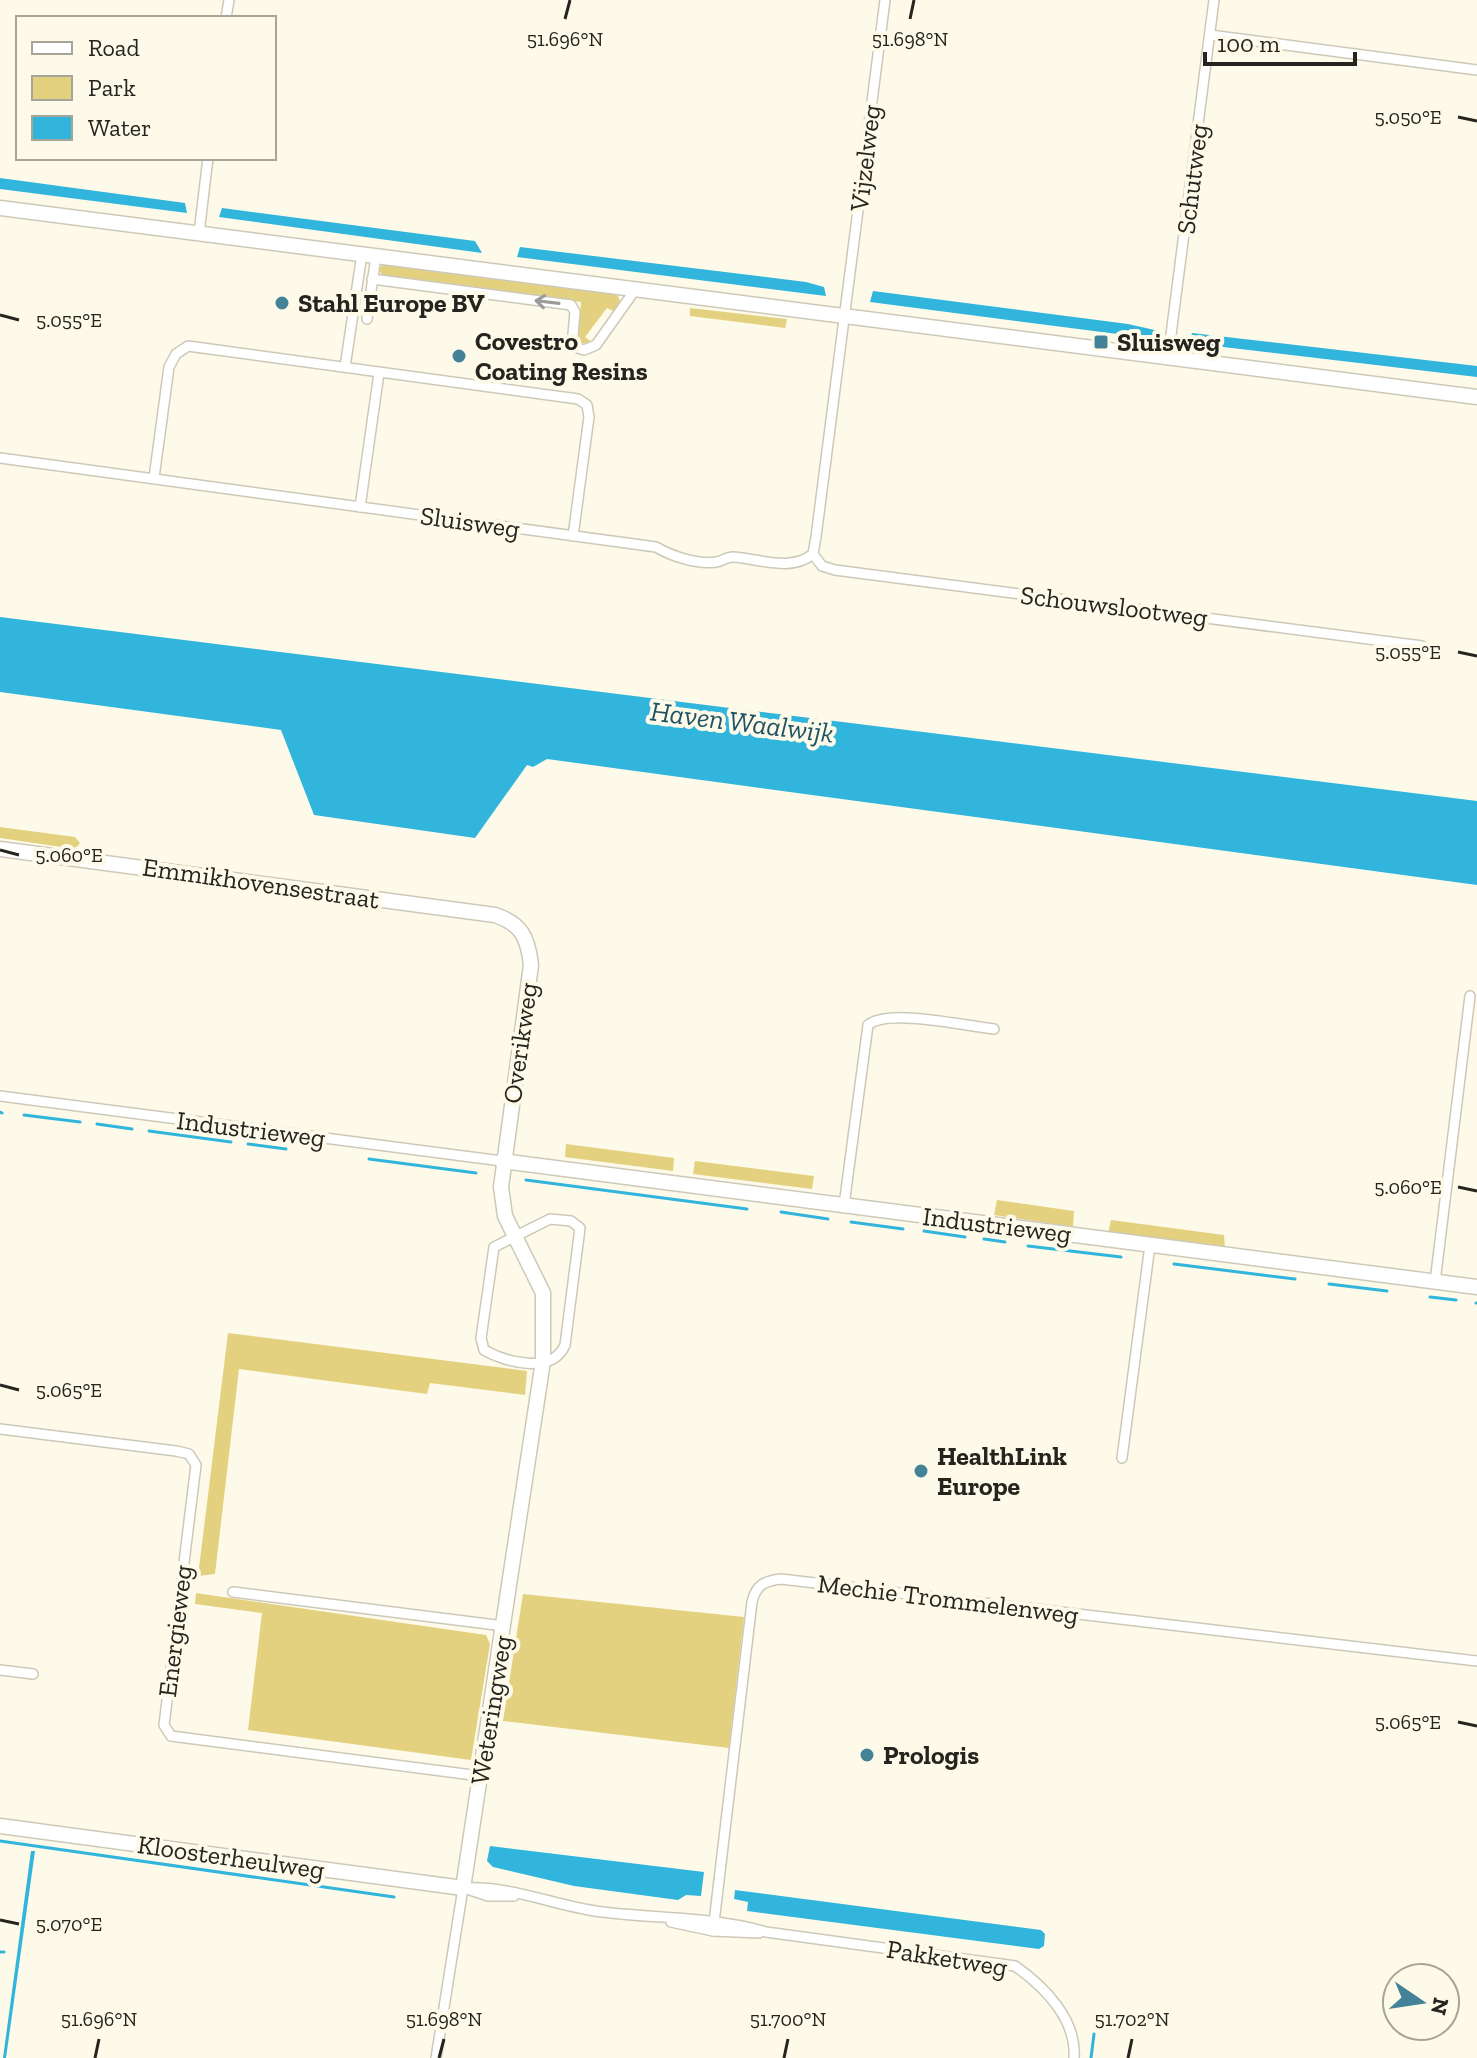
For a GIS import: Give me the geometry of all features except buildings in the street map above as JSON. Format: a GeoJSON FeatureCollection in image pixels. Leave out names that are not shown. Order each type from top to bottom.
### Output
{"type":"FeatureCollection","features":[{"type":"Feature","properties":{"kind":"street","name":"Vijzelweg"},"geometry":{"type":"LineString","coordinates":[[845,317],[885,0]]}},
{"type":"Feature","properties":{"kind":"street","name":"Schutweg"},"geometry":{"type":"LineString","coordinates":[[1168,358],[1214,0]]}},
{"type":"Feature","properties":{"kind":"street"},"geometry":{"type":"LineString","coordinates":[[1210,35],[1477,70]]}},
{"type":"Feature","properties":{"kind":"street"},"geometry":{"type":"LineString","coordinates":[[199,233],[208,160]]}},
{"type":"Feature","properties":{"kind":"street"},"geometry":{"type":"LineString","coordinates":[[0,208],[1477,397]]}},
{"type":"Feature","properties":{"kind":"street"},"geometry":{"type":"LineString","coordinates":[[367,319],[372,279],[369,255]]}},
{"type":"Feature","properties":{"kind":"street"},"geometry":{"type":"LineString","coordinates":[[345,367],[369,255]]}},
{"type":"Feature","properties":{"kind":"street"},"geometry":{"type":"LineString","coordinates":[[372,279],[571,305],[575,312],[572,346],[584,350],[596,345],[635,290]]}},
{"type":"Feature","properties":{"kind":"street"},"geometry":{"type":"LineString","coordinates":[[154,478],[169,367],[176,354],[188,346],[578,399],[587,405],[589,417],[573,536],[656,547],[670,555],[716,562],[728,557],[790,564],[804,561],[813,554],[845,317]]}},
{"type":"Feature","properties":{"kind":"street"},"geometry":{"type":"LineString","coordinates":[[360,507],[379,373]]}},
{"type":"Feature","properties":{"kind":"street","name":"Sluisweg"},"geometry":{"type":"LineString","coordinates":[[0,458],[573,536]]}},
{"type":"Feature","properties":{"kind":"street","name":"Schouwslootweg"},"geometry":{"type":"LineString","coordinates":[[813,554],[822,566],[835,570],[1422,646]]}},
{"type":"Feature","properties":{"kind":"street","name":"Emmikhovensestraat"},"geometry":{"type":"LineString","coordinates":[[0,849],[495,915],[519,927]]}},
{"type":"Feature","properties":{"kind":"street","name":"Overikweg"},"geometry":{"type":"LineString","coordinates":[[502,1161],[531,965],[528,941],[519,927]]}},
{"type":"Feature","properties":{"kind":"street"},"geometry":{"type":"LineString","coordinates":[[1435,1282],[1470,996]]}},
{"type":"Feature","properties":{"kind":"street"},"geometry":{"type":"LineString","coordinates":[[844,1205],[868,1025],[876,1019],[894,1017],[994,1029]]}},
{"type":"Feature","properties":{"kind":"street","name":"Industrieweg"},"geometry":{"type":"LineString","coordinates":[[0,1096],[1477,1287]]}},
{"type":"Feature","properties":{"kind":"street"},"geometry":{"type":"LineString","coordinates":[[502,1161],[501,1187],[505,1216],[543,1293],[543,1361]]}},
{"type":"Feature","properties":{"kind":"street"},"geometry":{"type":"LineString","coordinates":[[550,1219],[571,1221],[580,1228],[565,1345],[556,1356],[543,1361],[532,1365],[497,1358],[484,1350],[481,1338],[494,1247],[550,1219]]}},
{"type":"Feature","properties":{"kind":"street"},"geometry":{"type":"LineString","coordinates":[[1122,1458],[1150,1245]]}},
{"type":"Feature","properties":{"kind":"street","name":"Weteringweg"},"geometry":{"type":"LineString","coordinates":[[436,2058],[543,1361]]}},
{"type":"Feature","properties":{"kind":"street","name":"Energieweg"},"geometry":{"type":"LineString","coordinates":[[0,1429],[176,1451],[189,1454],[196,1465],[164,1725],[171,1736],[480,1776]]}},
{"type":"Feature","properties":{"kind":"street","name":"Mechie Trommelenweg"},"geometry":{"type":"LineString","coordinates":[[714,1927],[752,1602],[755,1589],[766,1581],[781,1579],[1477,1661]]}},
{"type":"Feature","properties":{"kind":"street","name":"Energieweg"},"geometry":{"type":"LineString","coordinates":[[233,1592],[504,1626]]}},
{"type":"Feature","properties":{"kind":"street"},"geometry":{"type":"LineString","coordinates":[[0,1670],[33,1674]]}},
{"type":"Feature","properties":{"kind":"street","name":"Kloosterheulweg"},"geometry":{"type":"LineString","coordinates":[[0,1826],[463,1888]]}},
{"type":"Feature","properties":{"kind":"street"},"geometry":{"type":"LineString","coordinates":[[463,1888],[488,1896],[521,1896],[714,1927]]}},
{"type":"Feature","properties":{"kind":"street","name":"Pakketweg"},"geometry":{"type":"LineString","coordinates":[[714,1927],[1015,1966],[1031,1977],[1073,2030],[1074,2058]]}},
{"type":"Feature","properties":{"kind":"green space"},"geometry":{"type":"Polygon","coordinates":[[[384,264],[617,294],[621,303],[615,312],[607,308],[585,337],[592,342],[577,344],[581,302],[383,276],[378,269],[384,264]]]}},
{"type":"Feature","properties":{"kind":"green space"},"geometry":{"type":"Polygon","coordinates":[[[690,308],[787,319],[785,328],[690,316],[690,308]]]}},
{"type":"Feature","properties":{"kind":"green space"},"geometry":{"type":"Polygon","coordinates":[[[0,827],[75,837],[80,843],[75,849],[0,838],[0,827]]]}},
{"type":"Feature","properties":{"kind":"green space"},"geometry":{"type":"Polygon","coordinates":[[[566,1144],[674,1158],[673,1171],[565,1157],[566,1144]]]}},
{"type":"Feature","properties":{"kind":"green space"},"geometry":{"type":"Polygon","coordinates":[[[695,1161],[814,1176],[812,1189],[693,1174],[695,1161]]]}},
{"type":"Feature","properties":{"kind":"green space"},"geometry":{"type":"Polygon","coordinates":[[[997,1200],[1074,1211],[1073,1227],[994,1215],[997,1200]]]}},
{"type":"Feature","properties":{"kind":"green space"},"geometry":{"type":"Polygon","coordinates":[[[1111,1220],[1224,1235],[1225,1248],[1108,1233],[1111,1220]]]}},
{"type":"Feature","properties":{"kind":"green space"},"geometry":{"type":"Polygon","coordinates":[[[228,1333],[527,1371],[525,1395],[430,1383],[427,1394],[239,1369],[215,1574],[198,1576],[228,1333]]]}},
{"type":"Feature","properties":{"kind":"green space"},"geometry":{"type":"Polygon","coordinates":[[[196,1593],[486,1635],[490,1644],[471,1760],[248,1730],[262,1613],[195,1604],[196,1593]]]}},
{"type":"Feature","properties":{"kind":"green space"},"geometry":{"type":"Polygon","coordinates":[[[523,1594],[744,1617],[729,1748],[503,1721],[523,1594]]]}},
{"type":"Feature","properties":{"kind":"water"},"geometry":{"type":"Polygon","coordinates":[[[0,178],[185,203],[187,213],[0,189],[0,178]]]}},
{"type":"Feature","properties":{"kind":"water"},"geometry":{"type":"Polygon","coordinates":[[[222,208],[475,241],[482,253],[219,217],[222,208]]]}},
{"type":"Feature","properties":{"kind":"water"},"geometry":{"type":"Polygon","coordinates":[[[520,247],[806,282],[824,287],[826,296],[517,257],[520,247]]]}},
{"type":"Feature","properties":{"kind":"water"},"geometry":{"type":"Polygon","coordinates":[[[873,291],[1128,324],[1159,331],[1156,339],[870,302],[873,291]]]}},
{"type":"Feature","properties":{"kind":"water"},"geometry":{"type":"Polygon","coordinates":[[[1192,333],[1477,366],[1477,377],[1189,343],[1192,333]]]}},
{"type":"Feature","properties":{"kind":"water","name":"Haven Waalwijk"},"geometry":{"type":"Polygon","coordinates":[[[0,617],[1477,801],[1477,885],[547,759],[533,767],[527,765],[475,838],[314,815],[281,730],[0,692],[0,617]]]}},
{"type":"Feature","properties":{"kind":"water"},"geometry":{"type":"Polygon","coordinates":[[[490,1846],[704,1872],[701,1896],[686,1895],[678,1900],[574,1886],[493,1867],[487,1861],[490,1846]]]}},
{"type":"Feature","properties":{"kind":"water"},"geometry":{"type":"Polygon","coordinates":[[[31,1851],[35,1851],[6,2058],[3,2058],[31,1851]]]}},
{"type":"Feature","properties":{"kind":"water"},"geometry":{"type":"Polygon","coordinates":[[[735,1890],[1041,1930],[1045,1934],[1044,1946],[1039,1949],[747,1911],[748,1902],[734,1899],[735,1890]]]}},
{"type":"Feature","properties":{"kind":"waterway"},"geometry":{"type":"LineString","coordinates":[[24,1115],[80,1122]]}},
{"type":"Feature","properties":{"kind":"waterway"},"geometry":{"type":"LineString","coordinates":[[97,1124],[132,1129]]}},
{"type":"Feature","properties":{"kind":"waterway"},"geometry":{"type":"LineString","coordinates":[[149,1131],[231,1142]]}},
{"type":"Feature","properties":{"kind":"waterway"},"geometry":{"type":"LineString","coordinates":[[248,1144],[286,1149]]}},
{"type":"Feature","properties":{"kind":"waterway"},"geometry":{"type":"LineString","coordinates":[[369,1159],[476,1173]]}},
{"type":"Feature","properties":{"kind":"waterway"},"geometry":{"type":"LineString","coordinates":[[526,1180],[747,1209]]}},
{"type":"Feature","properties":{"kind":"waterway"},"geometry":{"type":"LineString","coordinates":[[781,1212],[828,1219]]}},
{"type":"Feature","properties":{"kind":"waterway"},"geometry":{"type":"LineString","coordinates":[[851,1222],[903,1229]]}},
{"type":"Feature","properties":{"kind":"waterway"},"geometry":{"type":"LineString","coordinates":[[924,1231],[965,1237]]}},
{"type":"Feature","properties":{"kind":"waterway"},"geometry":{"type":"LineString","coordinates":[[984,1239],[1005,1242]]}},
{"type":"Feature","properties":{"kind":"waterway"},"geometry":{"type":"LineString","coordinates":[[1028,1246],[1121,1257]]}},
{"type":"Feature","properties":{"kind":"waterway"},"geometry":{"type":"LineString","coordinates":[[1174,1264],[1295,1279]]}},
{"type":"Feature","properties":{"kind":"waterway"},"geometry":{"type":"LineString","coordinates":[[1329,1284],[1387,1291]]}},
{"type":"Feature","properties":{"kind":"waterway"},"geometry":{"type":"LineString","coordinates":[[1430,1297],[1456,1300]]}},
{"type":"Feature","properties":{"kind":"waterway"},"geometry":{"type":"LineString","coordinates":[[0,1841],[394,1897]]}},
{"type":"Feature","properties":{"kind":"waterway"},"geometry":{"type":"LineString","coordinates":[[1091,2058],[1094,2034]]}},
{"type":"Feature","properties":{"kind":"place","name":"Stahl Europe BV"},"geometry":{"type":"Point","coordinates":[282,303]}},
{"type":"Feature","properties":{"kind":"place","name":"Sluisweg"},"geometry":{"type":"Point","coordinates":[1101,342]}},
{"type":"Feature","properties":{"kind":"place","name":"Covestro Coating Resins"},"geometry":{"type":"Point","coordinates":[459,356]}},
{"type":"Feature","properties":{"kind":"place","name":"HealthLink Europe"},"geometry":{"type":"Point","coordinates":[921,1471]}},
{"type":"Feature","properties":{"kind":"place","name":"Prologis"},"geometry":{"type":"Point","coordinates":[867,1755]}}]}
